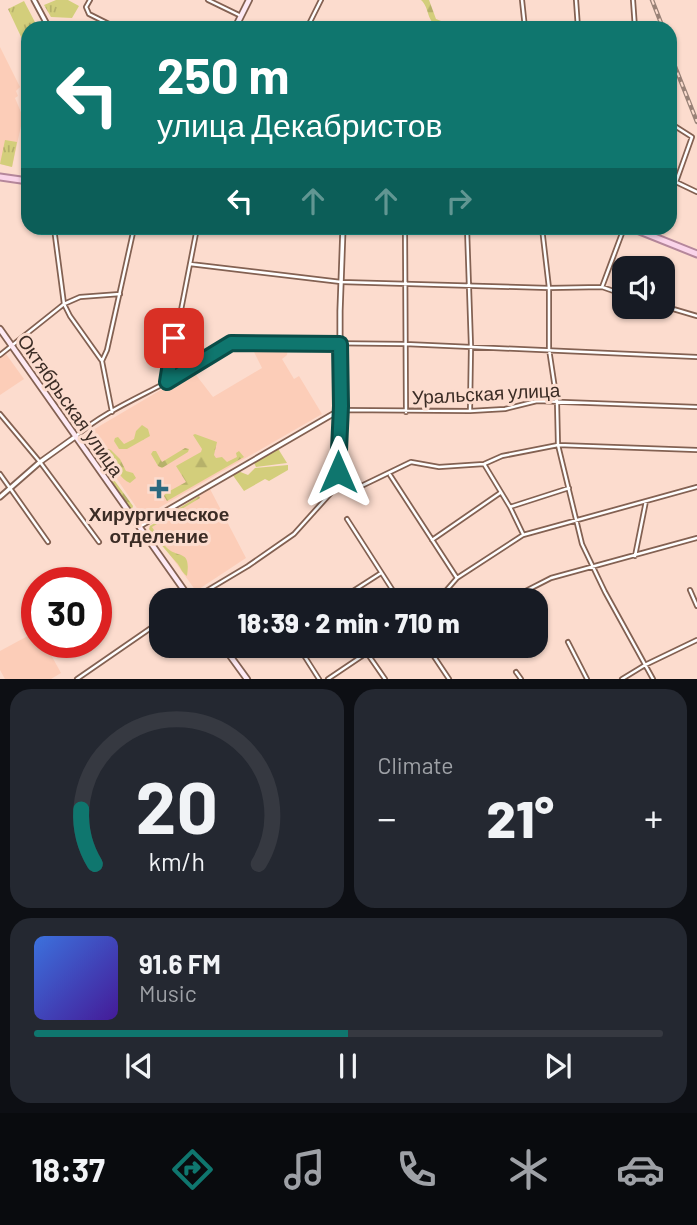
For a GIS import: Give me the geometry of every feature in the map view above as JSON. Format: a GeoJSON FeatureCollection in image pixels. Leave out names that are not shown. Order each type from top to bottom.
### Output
{"type":"FeatureCollection","features":[{"type":"Feature","properties":{"kind":"main road"},"geometry":{"type":"LineString","coordinates":[[238,21],[248,0]]}},
{"type":"Feature","properties":{"kind":"main road"},"geometry":{"type":"LineString","coordinates":[[0,177],[21,180]]}},
{"type":"Feature","properties":{"kind":"main road"},"geometry":{"type":"LineString","coordinates":[[650,235],[697,254]]}},
{"type":"Feature","properties":{"kind":"main road","name":"Октябрьская улица"},"geometry":{"type":"LineString","coordinates":[[0,329],[183,588]]}},
{"type":"Feature","properties":{"kind":"main road"},"geometry":{"type":"LineString","coordinates":[[232,658],[247,679]]}},
{"type":"Feature","properties":{"kind":"street"},"geometry":{"type":"LineString","coordinates":[[34,0],[44,21]]}},
{"type":"Feature","properties":{"kind":"street"},"geometry":{"type":"LineString","coordinates":[[90,0],[87,11],[105,21]]}},
{"type":"Feature","properties":{"kind":"street"},"geometry":{"type":"LineString","coordinates":[[208,0],[241,16]]}},
{"type":"Feature","properties":{"kind":"street"},"geometry":{"type":"LineString","coordinates":[[310,21],[321,0]]}},
{"type":"Feature","properties":{"kind":"street"},"geometry":{"type":"LineString","coordinates":[[522,0],[524,21]]}},
{"type":"Feature","properties":{"kind":"street"},"geometry":{"type":"LineString","coordinates":[[576,0],[578,21]]}},
{"type":"Feature","properties":{"kind":"street"},"geometry":{"type":"LineString","coordinates":[[633,0],[634,21]]}},
{"type":"Feature","properties":{"kind":"street"},"geometry":{"type":"LineString","coordinates":[[677,127],[692,137],[677,176]]}},
{"type":"Feature","properties":{"kind":"street"},"geometry":{"type":"LineString","coordinates":[[677,180],[680,185],[697,192]]}},
{"type":"Feature","properties":{"kind":"street"},"geometry":{"type":"LineString","coordinates":[[55,235],[64,304],[102,361],[113,412]]}},
{"type":"Feature","properties":{"kind":"street"},"geometry":{"type":"LineString","coordinates":[[102,361],[133,235]]}},
{"type":"Feature","properties":{"kind":"street"},"geometry":{"type":"LineString","coordinates":[[167,382],[196,235]]}},
{"type":"Feature","properties":{"kind":"street"},"geometry":{"type":"LineString","coordinates":[[343,235],[338,458],[340,483],[343,488],[353,490],[411,463],[439,467],[484,464],[502,456],[558,445],[697,450]]}},
{"type":"Feature","properties":{"kind":"street"},"geometry":{"type":"LineString","coordinates":[[405,235],[406,412]]}},
{"type":"Feature","properties":{"kind":"street"},"geometry":{"type":"LineString","coordinates":[[467,235],[470,411]]}},
{"type":"Feature","properties":{"kind":"street"},"geometry":{"type":"LineString","coordinates":[[543,235],[558,445],[582,544],[653,679]]}},
{"type":"Feature","properties":{"kind":"street"},"geometry":{"type":"LineString","coordinates":[[602,287],[621,235]]}},
{"type":"Feature","properties":{"kind":"street"},"geometry":{"type":"LineString","coordinates":[[190,264],[341,282],[602,287],[612,290]]}},
{"type":"Feature","properties":{"kind":"street"},"geometry":{"type":"LineString","coordinates":[[0,355],[64,304],[80,297],[120,294]]}},
{"type":"Feature","properties":{"kind":"street"},"geometry":{"type":"LineString","coordinates":[[675,310],[697,316]]}},
{"type":"Feature","properties":{"kind":"street"},"geometry":{"type":"LineString","coordinates":[[0,497],[40,462],[75,437],[231,343],[405,344],[697,356]]}},
{"type":"Feature","properties":{"kind":"street","name":"Уральская улица"},"geometry":{"type":"LineString","coordinates":[[340,410],[470,411],[505,409],[537,401],[697,407]]}},
{"type":"Feature","properties":{"kind":"street"},"geometry":{"type":"LineString","coordinates":[[140,526],[340,410]]}},
{"type":"Feature","properties":{"kind":"street"},"geometry":{"type":"LineString","coordinates":[[0,414],[40,462],[99,542]]}},
{"type":"Feature","properties":{"kind":"street"},"geometry":{"type":"LineString","coordinates":[[484,464],[523,535]]}},
{"type":"Feature","properties":{"kind":"street"},"geometry":{"type":"LineString","coordinates":[[0,474],[48,542]]}},
{"type":"Feature","properties":{"kind":"street"},"geometry":{"type":"LineString","coordinates":[[390,474],[457,578]]}},
{"type":"Feature","properties":{"kind":"street"},"geometry":{"type":"LineString","coordinates":[[211,588],[294,534],[340,483]]}},
{"type":"Feature","properties":{"kind":"street"},"geometry":{"type":"LineString","coordinates":[[448,588],[457,578],[523,535],[697,487]]}},
{"type":"Feature","properties":{"kind":"street"},"geometry":{"type":"LineString","coordinates":[[510,507],[569,488]]}},
{"type":"Feature","properties":{"kind":"street"},"geometry":{"type":"LineString","coordinates":[[432,540],[500,494]]}},
{"type":"Feature","properties":{"kind":"street"},"geometry":{"type":"LineString","coordinates":[[635,556],[646,501]]}},
{"type":"Feature","properties":{"kind":"street"},"geometry":{"type":"LineString","coordinates":[[347,519],[391,588]]}},
{"type":"Feature","properties":{"kind":"street"},"geometry":{"type":"LineString","coordinates":[[531,588],[551,578],[697,538]]}},
{"type":"Feature","properties":{"kind":"street"},"geometry":{"type":"LineString","coordinates":[[358,588],[381,573]]}},
{"type":"Feature","properties":{"kind":"street"},"geometry":{"type":"LineString","coordinates":[[690,590],[697,606]]}},
{"type":"Feature","properties":{"kind":"street"},"geometry":{"type":"LineString","coordinates":[[77,679],[149,629]]}},
{"type":"Feature","properties":{"kind":"street"},"geometry":{"type":"LineString","coordinates":[[622,679],[697,640]]}},
{"type":"Feature","properties":{"kind":"street"},"geometry":{"type":"LineString","coordinates":[[568,642],[587,679]]}},
{"type":"Feature","properties":{"kind":"street"},"geometry":{"type":"LineString","coordinates":[[306,658],[319,679]]}},
{"type":"Feature","properties":{"kind":"street"},"geometry":{"type":"LineString","coordinates":[[330,679],[360,658]]}},
{"type":"Feature","properties":{"kind":"street"},"geometry":{"type":"LineString","coordinates":[[371,658],[386,679]]}},
{"type":"Feature","properties":{"kind":"street"},"geometry":{"type":"LineString","coordinates":[[435,658],[449,679]]}},
{"type":"Feature","properties":{"kind":"street"},"geometry":{"type":"LineString","coordinates":[[516,672],[521,679]]}},
{"type":"Feature","properties":{"kind":"shaded area"},"geometry":{"type":"Polygon","coordinates":[[[0,47],[20,87],[15,98],[21,112],[21,126],[12,167],[0,164],[0,47]]]}},
{"type":"Feature","properties":{"kind":"shaded area"},"geometry":{"type":"Polygon","coordinates":[[[251,346],[288,348],[287,355],[282,359],[294,379],[299,376],[322,414],[143,517],[86,434],[193,371],[213,397],[262,368],[251,346]]]}},
{"type":"Feature","properties":{"kind":"shaded area"},"geometry":{"type":"Polygon","coordinates":[[[6,354],[24,379],[0,395],[0,358],[6,354]]]}},
{"type":"Feature","properties":{"kind":"shaded area"},"geometry":{"type":"Polygon","coordinates":[[[210,489],[246,558],[201,588],[194,588],[149,526],[210,489]]]}},
{"type":"Feature","properties":{"kind":"shaded area"},"geometry":{"type":"Polygon","coordinates":[[[21,640],[21,658],[53,658],[61,673],[51,679],[5,679],[0,670],[0,651],[21,640]]]}},
{"type":"Feature","properties":{"kind":"green space"},"geometry":{"type":"Polygon","coordinates":[[[56,0],[68,0],[79,6],[72,18],[51,17],[44,5],[56,0]]]}},
{"type":"Feature","properties":{"kind":"green space"},"geometry":{"type":"Polygon","coordinates":[[[421,0],[429,0],[436,19],[441,21],[432,21],[421,0]]]}},
{"type":"Feature","properties":{"kind":"green space"},"geometry":{"type":"Polygon","coordinates":[[[24,1],[34,21],[21,21],[21,37],[8,9],[24,1]]]}},
{"type":"Feature","properties":{"kind":"green space"},"geometry":{"type":"Polygon","coordinates":[[[5,140],[17,142],[12,167],[0,164],[5,140]]]}},
{"type":"Feature","properties":{"kind":"green space"},"geometry":{"type":"Polygon","coordinates":[[[142,425],[148,429],[150,436],[127,449],[119,449],[115,438],[118,437],[124,444],[134,439],[136,431],[142,425]]]}},
{"type":"Feature","properties":{"kind":"green space"},"geometry":{"type":"Polygon","coordinates":[[[87,434],[91,435],[97,446],[111,450],[126,471],[133,473],[136,478],[130,483],[124,479],[110,462],[86,443],[83,439],[87,434]]]}},
{"type":"Feature","properties":{"kind":"green space"},"geometry":{"type":"Polygon","coordinates":[[[193,435],[217,442],[214,455],[216,458],[222,457],[227,462],[237,457],[236,453],[239,451],[244,457],[167,501],[164,496],[166,493],[186,482],[176,466],[201,452],[202,449],[193,435]]]}},
{"type":"Feature","properties":{"kind":"green space"},"geometry":{"type":"Polygon","coordinates":[[[277,447],[287,463],[256,467],[253,461],[277,447]]]}},
{"type":"Feature","properties":{"kind":"green space"},"geometry":{"type":"Polygon","coordinates":[[[185,448],[189,449],[188,452],[162,468],[151,454],[156,451],[162,462],[185,448]]]}},
{"type":"Feature","properties":{"kind":"green space"},"geometry":{"type":"Polygon","coordinates":[[[103,465],[133,506],[132,509],[129,509],[100,468],[103,465]]]}},
{"type":"Feature","properties":{"kind":"green space"},"geometry":{"type":"Polygon","coordinates":[[[288,465],[288,470],[244,491],[232,474],[238,471],[248,475],[255,468],[288,465]]]}},
{"type":"Feature","properties":{"kind":"green space"},"geometry":{"type":"Polygon","coordinates":[[[199,496],[200,498],[152,527],[166,547],[186,558],[187,576],[149,529],[150,526],[199,496]]]}},
{"type":"Feature","properties":{"kind":"railway"},"geometry":{"type":"LineString","coordinates":[[652,0],[660,21]]}},
{"type":"Feature","properties":{"kind":"railway"},"geometry":{"type":"LineString","coordinates":[[677,72],[697,122]]}},
{"type":"Feature","properties":{"kind":"place","name":"Хирургическое отделение"},"geometry":{"type":"Point","coordinates":[159,489]}},
{"type":"Feature","properties":{"kind":"route"},"geometry":{"type":"LineString","coordinates":[[174,338],[167,382],[231,343],[340,344],[338,472]]}}]}
